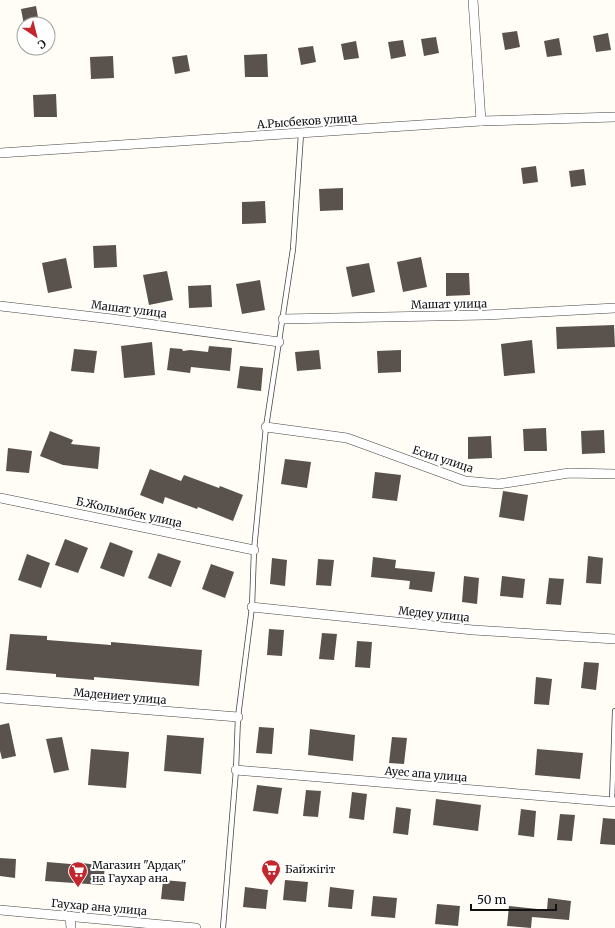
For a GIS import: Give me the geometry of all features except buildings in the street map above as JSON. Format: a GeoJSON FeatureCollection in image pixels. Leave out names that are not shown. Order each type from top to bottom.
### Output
{"type":"FeatureCollection","features":[{"type":"Feature","properties":{"kind":"street"},"geometry":{"type":"LineString","coordinates":[[473,0],[481,121]]}},
{"type":"Feature","properties":{"kind":"street","name":"А.Рысбеков улица"},"geometry":{"type":"LineString","coordinates":[[0,153],[481,121],[615,117]]}},
{"type":"Feature","properties":{"kind":"street","name":"Машат улица"},"geometry":{"type":"LineString","coordinates":[[0,306],[112,319],[279,342]]}},
{"type":"Feature","properties":{"kind":"street","name":"Машат улица"},"geometry":{"type":"LineString","coordinates":[[283,319],[485,315],[615,308]]}},
{"type":"Feature","properties":{"kind":"street","name":"Есил улица"},"geometry":{"type":"LineString","coordinates":[[266,427],[347,438],[464,481],[499,484],[569,473],[615,474]]}},
{"type":"Feature","properties":{"kind":"street","name":"Б.Жолымбек улица"},"geometry":{"type":"LineString","coordinates":[[0,498],[254,550]]}},
{"type":"Feature","properties":{"kind":"street","name":"Медеу улица"},"geometry":{"type":"LineString","coordinates":[[252,607],[473,630],[615,639]]}},
{"type":"Feature","properties":{"kind":"street","name":"Мадениет улица"},"geometry":{"type":"LineString","coordinates":[[0,698],[238,718]]}},
{"type":"Feature","properties":{"kind":"street","name":"Ауес апа улица"},"geometry":{"type":"LineString","coordinates":[[236,770],[613,802]]}},
{"type":"Feature","properties":{"kind":"street","name":"Гаухар ана улица"},"geometry":{"type":"LineString","coordinates":[[0,910],[196,928]]}},
{"type":"Feature","properties":{"kind":"street"},"geometry":{"type":"LineString","coordinates":[[70,916],[71,928]]}},
{"type":"Feature","properties":{"kind":"lane"},"geometry":{"type":"LineString","coordinates":[[223,928],[236,770],[238,718],[252,607],[254,550],[266,427],[293,249],[301,134]]}},
{"type":"Feature","properties":{"kind":"lane"},"geometry":{"type":"LineString","coordinates":[[613,802],[615,711]]}},
{"type":"Feature","properties":{"kind":"place","name":"Байжігіт"},"geometry":{"type":"Point","coordinates":[271,886]}},
{"type":"Feature","properties":{"kind":"place","name":"Магазин \"Ардақ\" на Гаухар ана"},"geometry":{"type":"Point","coordinates":[78,888]}}]}
